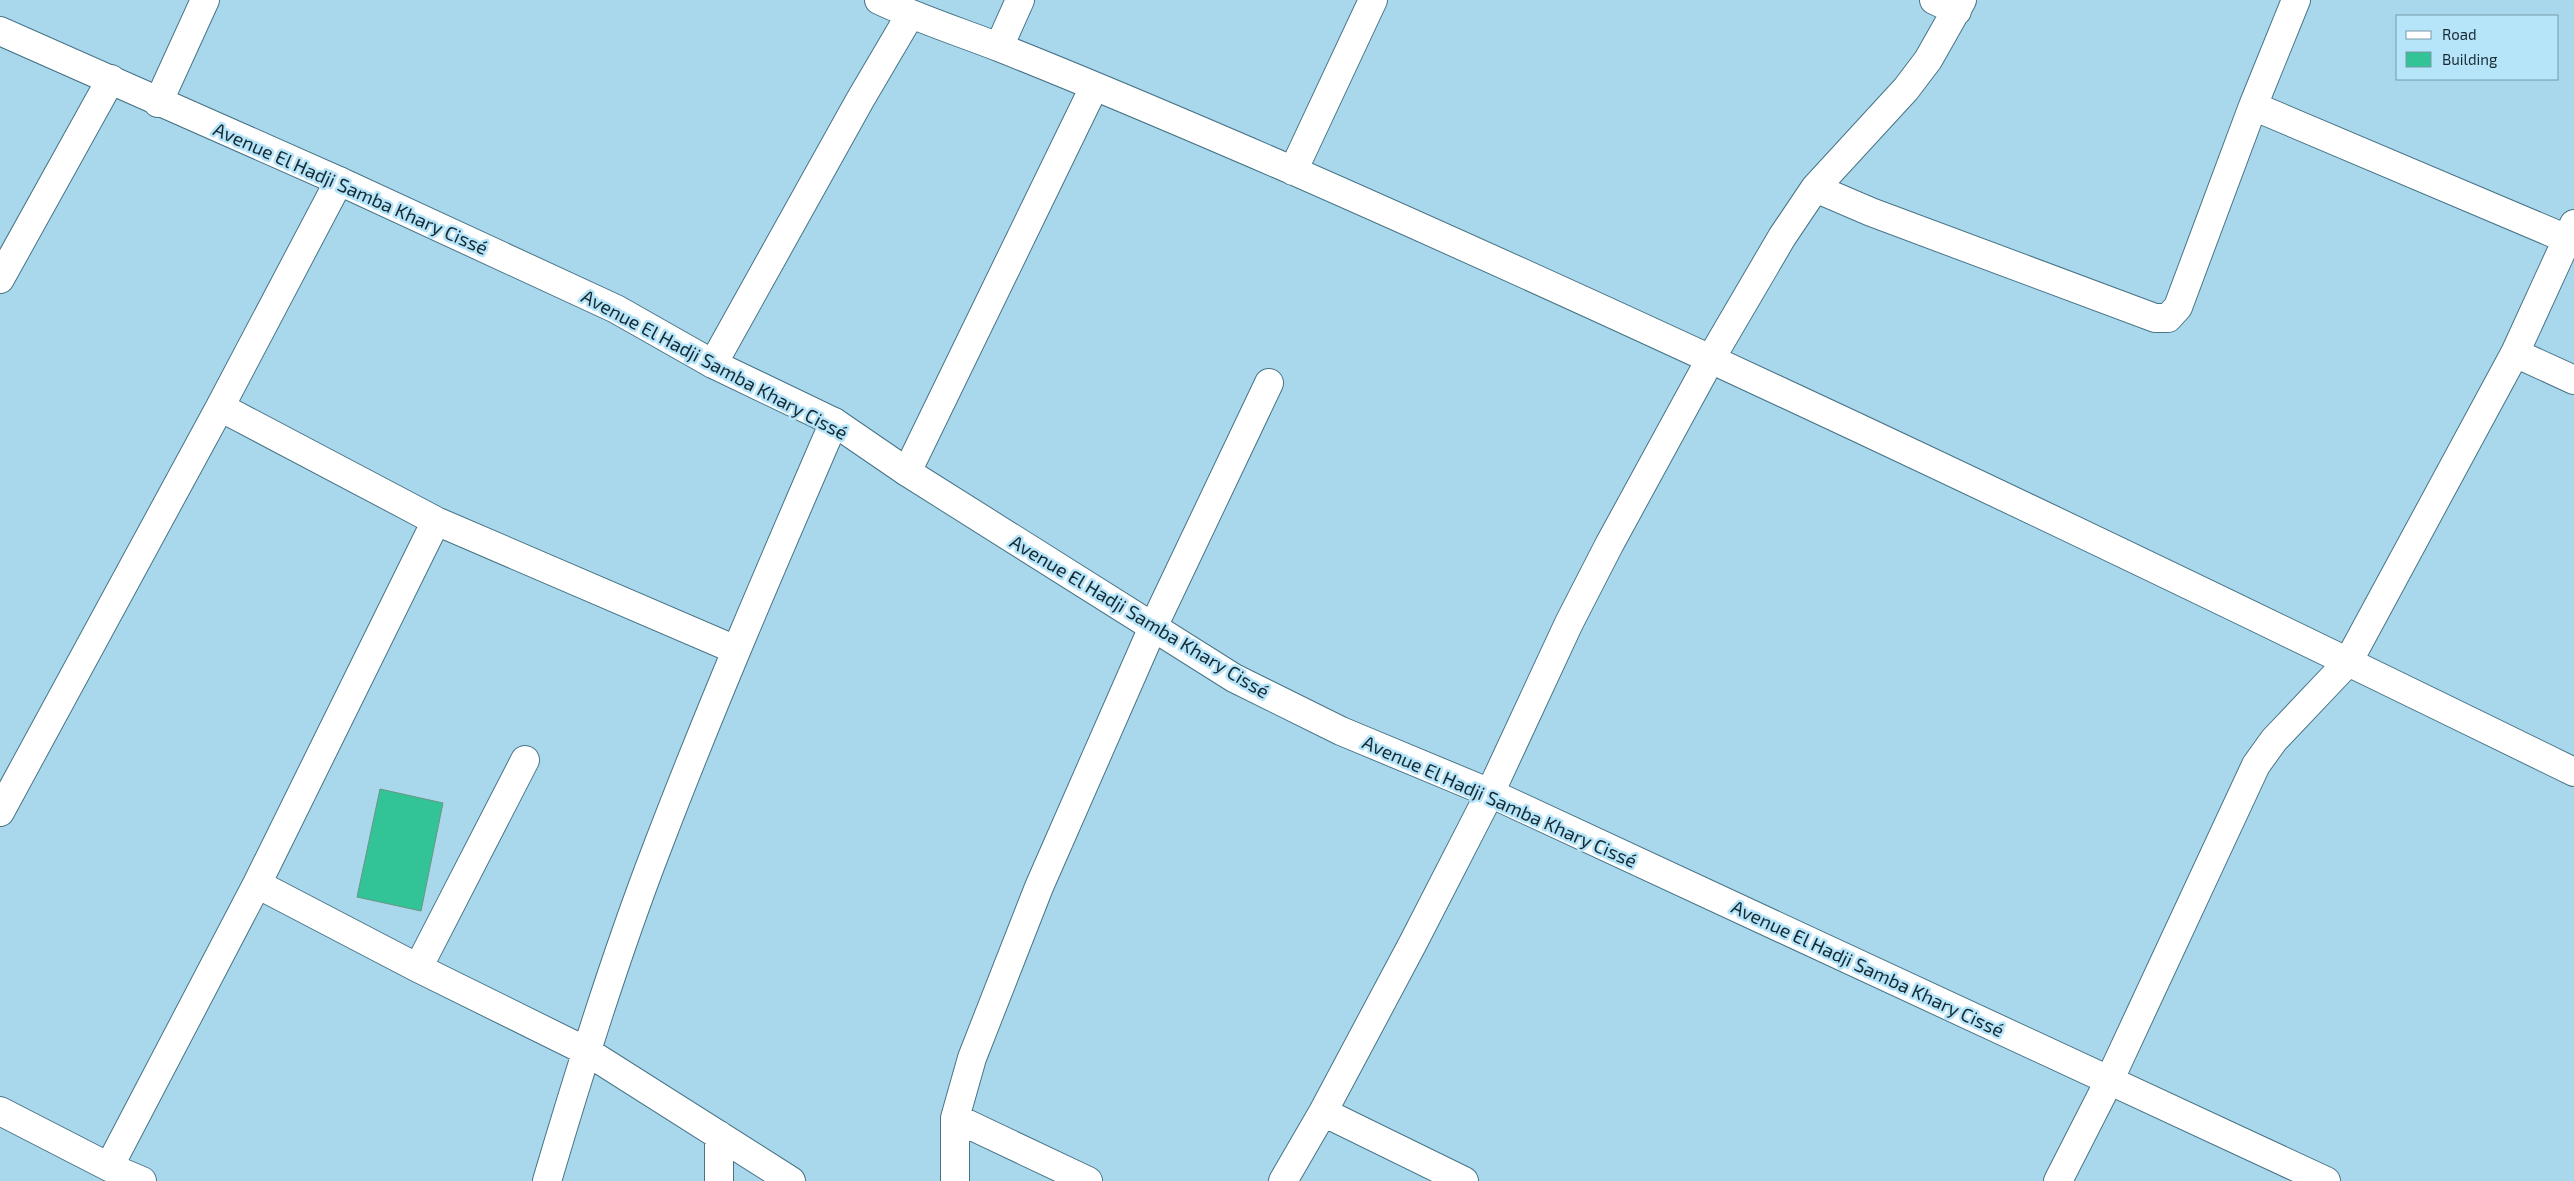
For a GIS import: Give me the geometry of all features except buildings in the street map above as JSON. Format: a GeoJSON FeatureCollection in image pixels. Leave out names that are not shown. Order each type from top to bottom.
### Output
{"type":"FeatureCollection","features":[{"type":"Feature","properties":{"kind":"street"},"geometry":{"type":"LineString","coordinates":[[158,103],[206,0]]}},
{"type":"Feature","properties":{"kind":"street"},"geometry":{"type":"LineString","coordinates":[[879,0],[910,15],[999,47],[1293,171],[1710,360],[2135,558],[2574,772]]}},
{"type":"Feature","properties":{"kind":"street"},"geometry":{"type":"LineString","coordinates":[[999,47],[1020,0]]}},
{"type":"Feature","properties":{"kind":"street"},"geometry":{"type":"LineString","coordinates":[[1293,171],[1373,0]]}},
{"type":"Feature","properties":{"kind":"street"},"geometry":{"type":"LineString","coordinates":[[1815,188],[1880,215],[2146,314],[2161,319],[2168,318],[2178,307],[2253,106],[2296,0]]}},
{"type":"Feature","properties":{"kind":"street"},"geometry":{"type":"LineString","coordinates":[[1284,1181],[1323,1112],[1490,793],[1569,623],[1710,360],[1782,238],[1815,188],[1906,90],[1928,60],[1951,4]]}},
{"type":"Feature","properties":{"kind":"street"},"geometry":{"type":"LineString","coordinates":[[713,364],[860,100],[910,15]]}},
{"type":"Feature","properties":{"kind":"street","name":"Avenue El Hadji Samba Khary Cissé"},"geometry":{"type":"LineString","coordinates":[[0,32],[111,79],[158,103],[339,180],[616,310],[713,364],[834,422],[907,472],[1234,678],[1341,731],[1490,793],[1802,936],[2108,1081],[2326,1181]]}},
{"type":"Feature","properties":{"kind":"street"},"geometry":{"type":"LineString","coordinates":[[0,279],[111,79]]}},
{"type":"Feature","properties":{"kind":"street"},"geometry":{"type":"LineString","coordinates":[[907,472],[1094,87]]}},
{"type":"Feature","properties":{"kind":"street"},"geometry":{"type":"LineString","coordinates":[[2058,1181],[2108,1081],[2256,765],[2274,740],[2348,662],[2515,353],[2571,231],[2253,106]]}},
{"type":"Feature","properties":{"kind":"street"},"geometry":{"type":"LineString","coordinates":[[0,812],[220,407],[339,180]]}},
{"type":"Feature","properties":{"kind":"street"},"geometry":{"type":"LineString","coordinates":[[2515,353],[2574,380]]}},
{"type":"Feature","properties":{"kind":"street"},"geometry":{"type":"LineString","coordinates":[[955,1181],[955,1118],[972,1058],[1039,887],[1153,627],[1269,383]]}},
{"type":"Feature","properties":{"kind":"street"},"geometry":{"type":"LineString","coordinates":[[220,407],[436,520],[736,650]]}},
{"type":"Feature","properties":{"kind":"street"},"geometry":{"type":"LineString","coordinates":[[547,1181],[586,1051],[657,849],[736,650],[834,422]]}},
{"type":"Feature","properties":{"kind":"street"},"geometry":{"type":"LineString","coordinates":[[109,1167],[257,884],[436,520]]}},
{"type":"Feature","properties":{"kind":"street"},"geometry":{"type":"LineString","coordinates":[[418,968],[526,760]]}},
{"type":"Feature","properties":{"kind":"street"},"geometry":{"type":"LineString","coordinates":[[257,884],[418,968],[586,1051],[791,1181]]}},
{"type":"Feature","properties":{"kind":"street"},"geometry":{"type":"LineString","coordinates":[[0,1111],[109,1167],[142,1181]]}},
{"type":"Feature","properties":{"kind":"street"},"geometry":{"type":"LineString","coordinates":[[1323,1112],[1464,1181]]}},
{"type":"Feature","properties":{"kind":"street"},"geometry":{"type":"LineString","coordinates":[[955,1118],[1088,1181]]}},
{"type":"Feature","properties":{"kind":"street"},"geometry":{"type":"LineString","coordinates":[[719,1135],[719,1181]]}}]}
